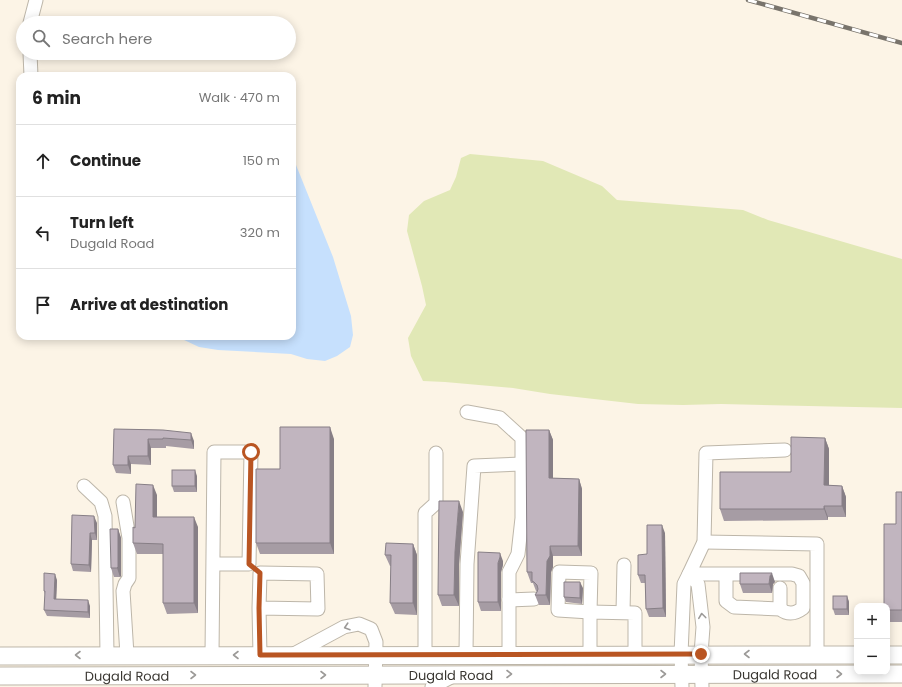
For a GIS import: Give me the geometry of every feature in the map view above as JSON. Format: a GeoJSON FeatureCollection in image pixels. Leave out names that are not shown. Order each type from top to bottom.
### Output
{"type":"FeatureCollection","features":[{"type":"Feature","properties":{"kind":"main road","name":"Dugald Road"},"geometry":{"type":"LineString","coordinates":[[0,656],[466,654],[854,655]]}},
{"type":"Feature","properties":{"kind":"main road"},"geometry":{"type":"LineString","coordinates":[[890,655],[902,654]]}},
{"type":"Feature","properties":{"kind":"main road","name":"Dugald Road"},"geometry":{"type":"LineString","coordinates":[[0,676],[375,681],[456,675],[616,674],[682,681],[702,680],[744,674],[902,674]]}},
{"type":"Feature","properties":{"kind":"main road"},"geometry":{"type":"LineString","coordinates":[[616,674],[645,681],[654,687]]}},
{"type":"Feature","properties":{"kind":"main road"},"geometry":{"type":"LineString","coordinates":[[720,687],[727,681],[744,674]]}},
{"type":"Feature","properties":{"kind":"street"},"geometry":{"type":"LineString","coordinates":[[32,16],[36,0]]}},
{"type":"Feature","properties":{"kind":"street"},"geometry":{"type":"LineString","coordinates":[[30,60],[31,72]]}},
{"type":"Feature","properties":{"kind":"street"},"geometry":{"type":"LineString","coordinates":[[467,412],[500,418],[522,438],[522,518],[518,554],[509,572],[510,654]]}},
{"type":"Feature","properties":{"kind":"street"},"geometry":{"type":"LineString","coordinates":[[682,681],[681,654],[684,584],[704,542],[706,453],[785,450]]}},
{"type":"Feature","properties":{"kind":"street"},"geometry":{"type":"LineString","coordinates":[[212,655],[214,452],[251,452],[249,564]]}},
{"type":"Feature","properties":{"kind":"street"},"geometry":{"type":"LineString","coordinates":[[425,655],[425,513],[436,503],[436,453]]}},
{"type":"Feature","properties":{"kind":"street"},"geometry":{"type":"LineString","coordinates":[[466,654],[468,564],[474,466],[522,464]]}},
{"type":"Feature","properties":{"kind":"street"},"geometry":{"type":"LineString","coordinates":[[84,486],[100,502],[105,516],[107,655]]}},
{"type":"Feature","properties":{"kind":"street"},"geometry":{"type":"LineString","coordinates":[[123,502],[129,538],[129,578],[123,591],[127,655]]}},
{"type":"Feature","properties":{"kind":"street"},"geometry":{"type":"LineString","coordinates":[[704,542],[817,544],[817,655]]}},
{"type":"Feature","properties":{"kind":"street"},"geometry":{"type":"LineString","coordinates":[[213,564],[249,564],[260,573],[318,574],[318,609],[259,608]]}},
{"type":"Feature","properties":{"kind":"street"},"geometry":{"type":"LineString","coordinates":[[623,612],[624,565]]}},
{"type":"Feature","properties":{"kind":"street"},"geometry":{"type":"LineString","coordinates":[[260,573],[260,655]]}},
{"type":"Feature","properties":{"kind":"street"},"geometry":{"type":"LineString","coordinates":[[689,574],[726,574],[792,574],[790,580],[796,589],[802,589],[803,608],[792,614],[784,612],[780,609],[734,607],[726,600],[726,574]]}},
{"type":"Feature","properties":{"kind":"street"},"geometry":{"type":"LineString","coordinates":[[689,574],[698,584],[703,627],[701,654],[702,680]]}},
{"type":"Feature","properties":{"kind":"street"},"geometry":{"type":"LineString","coordinates":[[780,588],[780,609]]}},
{"type":"Feature","properties":{"kind":"street"},"geometry":{"type":"LineString","coordinates":[[509,600],[534,599]]}},
{"type":"Feature","properties":{"kind":"street"},"geometry":{"type":"LineString","coordinates":[[590,655],[590,612],[635,613],[635,654]]}},
{"type":"Feature","properties":{"kind":"street"},"geometry":{"type":"LineString","coordinates":[[292,655],[344,627],[359,624],[371,629],[376,642],[375,681]]}},
{"type":"Feature","properties":{"kind":"street"},"geometry":{"type":"LineString","coordinates":[[432,687],[456,675]]}},
{"type":"Feature","properties":{"kind":"green space"},"geometry":{"type":"Polygon","coordinates":[[[470,154],[543,161],[602,186],[617,200],[743,210],[768,220],[902,259],[902,408],[721,404],[638,404],[550,394],[513,388],[423,381],[411,356],[408,338],[426,305],[407,231],[409,215],[424,201],[450,190],[456,177],[461,158],[470,154]]]}},
{"type":"Feature","properties":{"kind":"water"},"geometry":{"type":"Polygon","coordinates":[[[296,165],[333,257],[351,316],[353,335],[350,347],[337,356],[325,361],[307,359],[291,354],[218,350],[199,347],[184,340],[296,340],[296,165]]]}},
{"type":"Feature","properties":{"kind":"building"},"geometry":{"type":"Polygon","coordinates":[[[280,427],[330,427],[330,543],[256,543],[256,469],[280,469],[280,427]]]}},
{"type":"Feature","properties":{"kind":"building"},"geometry":{"type":"Polygon","coordinates":[[[114,429],[163,430],[191,433],[191,440],[163,438],[148,439],[148,456],[128,456],[128,465],[113,465],[114,429]]]}},
{"type":"Feature","properties":{"kind":"building"},"geometry":{"type":"Polygon","coordinates":[[[526,430],[549,430],[549,478],[579,479],[578,546],[550,546],[550,556],[547,561],[546,595],[535,595],[538,589],[537,585],[532,581],[532,572],[527,572],[526,430]]]}},
{"type":"Feature","properties":{"kind":"building"},"geometry":{"type":"Polygon","coordinates":[[[791,437],[825,438],[824,485],[842,486],[842,506],[824,506],[824,509],[720,509],[720,472],[791,472],[791,437]]]}},
{"type":"Feature","properties":{"kind":"building"},"geometry":{"type":"Polygon","coordinates":[[[172,470],[195,470],[195,486],[172,486],[172,470]]]}},
{"type":"Feature","properties":{"kind":"building"},"geometry":{"type":"Polygon","coordinates":[[[136,484],[153,485],[153,517],[194,517],[194,603],[163,603],[163,544],[133,543],[133,527],[135,528],[136,484]]]}},
{"type":"Feature","properties":{"kind":"building"},"geometry":{"type":"Polygon","coordinates":[[[896,492],[902,492],[902,610],[890,610],[890,603],[884,603],[884,524],[896,524],[896,492]]]}},
{"type":"Feature","properties":{"kind":"building"},"geometry":{"type":"Polygon","coordinates":[[[439,501],[459,501],[455,552],[454,595],[438,595],[439,501]]]}},
{"type":"Feature","properties":{"kind":"building"},"geometry":{"type":"Polygon","coordinates":[[[72,515],[94,516],[95,533],[90,533],[89,565],[71,564],[72,515]]]}},
{"type":"Feature","properties":{"kind":"building"},"geometry":{"type":"Polygon","coordinates":[[[647,525],[662,525],[663,608],[646,609],[645,575],[638,575],[638,555],[647,554],[647,525]]]}},
{"type":"Feature","properties":{"kind":"building"},"geometry":{"type":"Polygon","coordinates":[[[110,529],[118,529],[117,568],[111,568],[110,529]]]}},
{"type":"Feature","properties":{"kind":"building"},"geometry":{"type":"Polygon","coordinates":[[[386,543],[413,544],[413,603],[390,603],[391,555],[385,555],[386,543]]]}},
{"type":"Feature","properties":{"kind":"building"},"geometry":{"type":"Polygon","coordinates":[[[478,552],[500,553],[498,563],[498,602],[478,602],[478,552]]]}},
{"type":"Feature","properties":{"kind":"building"},"geometry":{"type":"Polygon","coordinates":[[[44,573],[55,574],[54,599],[88,600],[88,612],[44,610],[44,573]]]}},
{"type":"Feature","properties":{"kind":"building"},"geometry":{"type":"Polygon","coordinates":[[[740,573],[772,573],[769,584],[740,584],[740,573]]]}},
{"type":"Feature","properties":{"kind":"building"},"geometry":{"type":"Polygon","coordinates":[[[564,582],[580,582],[580,598],[564,597],[564,582]]]}},
{"type":"Feature","properties":{"kind":"building"},"geometry":{"type":"Polygon","coordinates":[[[833,596],[847,596],[847,609],[833,609],[833,596]]]}},
{"type":"Feature","properties":{"kind":"railway"},"geometry":{"type":"LineString","coordinates":[[748,0],[902,43]]}},
{"type":"Feature","properties":{"kind":"route"},"geometry":{"type":"LineString","coordinates":[[251,452],[249,564],[260,573],[260,655],[701,654]]}}]}
